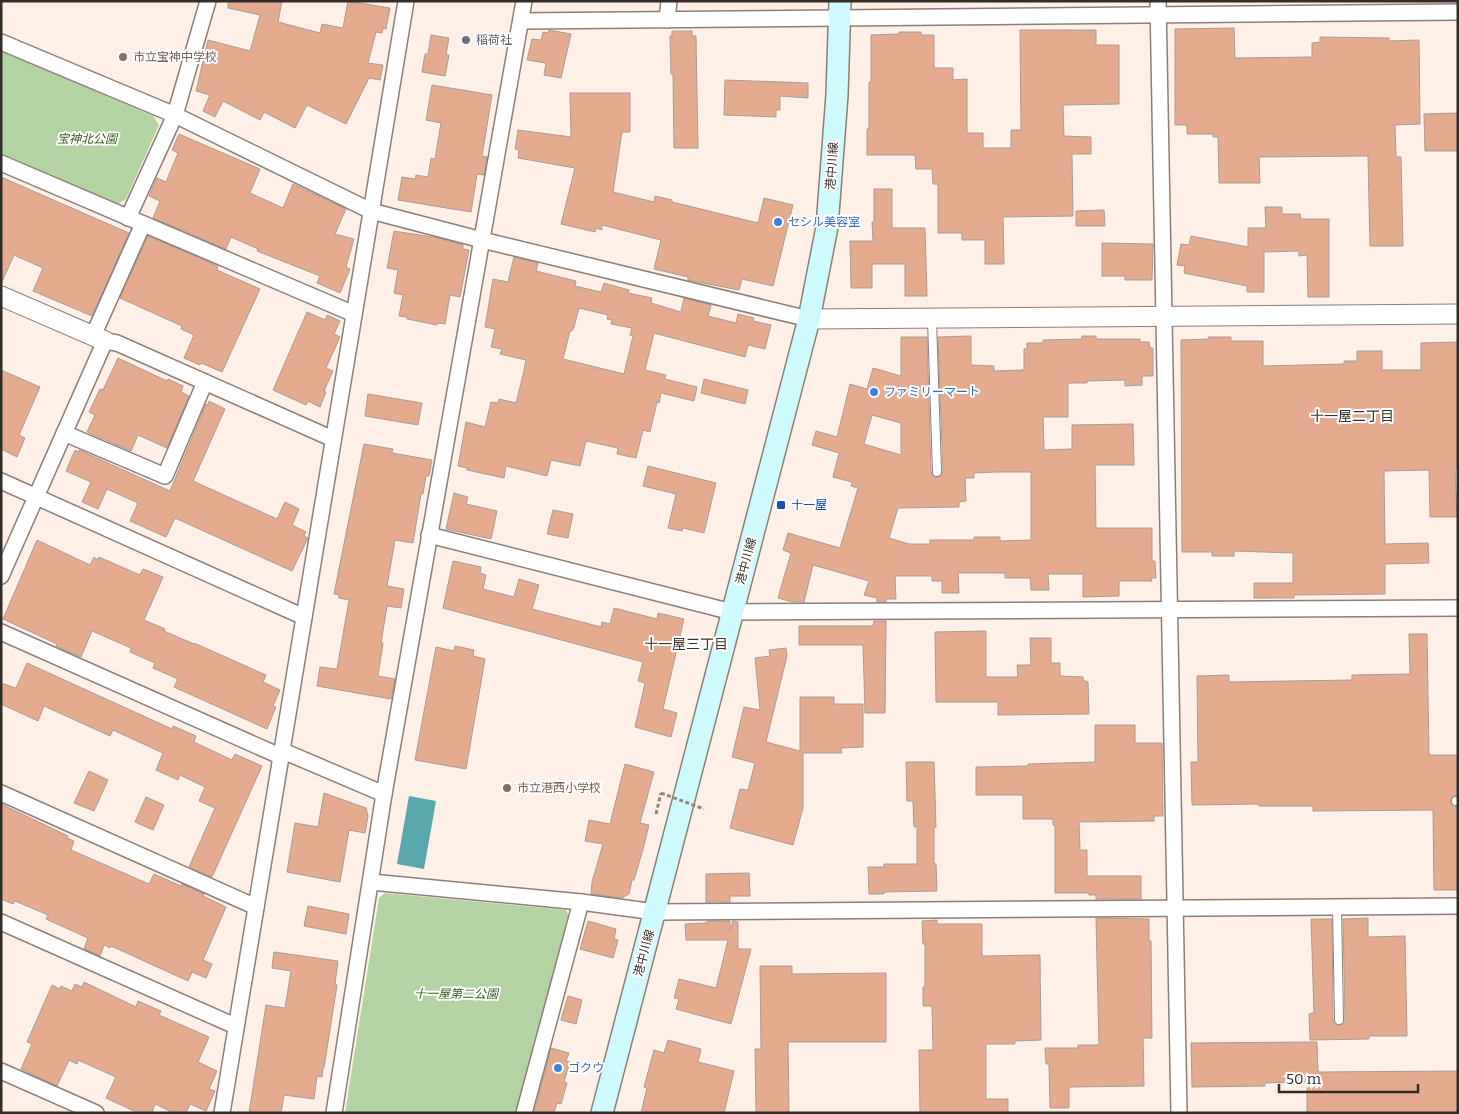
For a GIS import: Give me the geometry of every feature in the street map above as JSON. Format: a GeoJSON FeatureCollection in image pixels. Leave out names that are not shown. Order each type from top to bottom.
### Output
{"type":"FeatureCollection","features":[{"type":"Feature","properties":{"kind":"main road","name":"港中川線"},"geometry":{"type":"LineString","coordinates":[[602,1113],[809,319],[827,227],[833,153],[840,10]]}},
{"type":"Feature","properties":{"kind":"street"},"geometry":{"type":"LineString","coordinates":[[128,218],[175,115],[208,1]]}},
{"type":"Feature","properties":{"kind":"street"},"geometry":{"type":"LineString","coordinates":[[222,1113],[406,1]]}},
{"type":"Feature","properties":{"kind":"street"},"geometry":{"type":"LineString","coordinates":[[334,1113],[384,794],[524,1]]}},
{"type":"Feature","properties":{"kind":"street"},"geometry":{"type":"LineString","coordinates":[[667,20],[669,1]]}},
{"type":"Feature","properties":{"kind":"street"},"geometry":{"type":"LineString","coordinates":[[521,21],[667,20],[840,10],[1158,8],[1458,12]]}},
{"type":"Feature","properties":{"kind":"street"},"geometry":{"type":"LineString","coordinates":[[1158,8],[1179,1113]]}},
{"type":"Feature","properties":{"kind":"street"},"geometry":{"type":"LineString","coordinates":[[1,42],[175,115],[371,211],[482,240],[809,319],[1458,314]]}},
{"type":"Feature","properties":{"kind":"street"},"geometry":{"type":"LineString","coordinates":[[1,163],[354,314]]}},
{"type":"Feature","properties":{"kind":"street"},"geometry":{"type":"LineString","coordinates":[[1,576],[64,434],[143,224]]}},
{"type":"Feature","properties":{"kind":"street"},"geometry":{"type":"LineString","coordinates":[[1,296],[99,339],[117,343],[333,438]]}},
{"type":"Feature","properties":{"kind":"street"},"geometry":{"type":"LineString","coordinates":[[64,434],[165,476],[205,382]]}},
{"type":"Feature","properties":{"kind":"street"},"geometry":{"type":"LineString","coordinates":[[1,481],[304,617]]}},
{"type":"Feature","properties":{"kind":"street"},"geometry":{"type":"LineString","coordinates":[[429,535],[732,612],[1458,608]]}},
{"type":"Feature","properties":{"kind":"street"},"geometry":{"type":"LineString","coordinates":[[1,632],[282,754],[384,794]]}},
{"type":"Feature","properties":{"kind":"street"},"geometry":{"type":"LineString","coordinates":[[1,793],[256,907]]}},
{"type":"Feature","properties":{"kind":"street"},"geometry":{"type":"LineString","coordinates":[[371,882],[581,902],[655,912],[1458,906]]}},
{"type":"Feature","properties":{"kind":"street"},"geometry":{"type":"LineString","coordinates":[[524,1113],[581,902]]}},
{"type":"Feature","properties":{"kind":"street"},"geometry":{"type":"LineString","coordinates":[[1,922],[235,1026]]}},
{"type":"Feature","properties":{"kind":"street"},"geometry":{"type":"LineString","coordinates":[[1,1071],[96,1113]]}},
{"type":"Feature","properties":{"kind":"lane"},"geometry":{"type":"LineString","coordinates":[[932,318],[936,472]]}},
{"type":"Feature","properties":{"kind":"lane"},"geometry":{"type":"LineString","coordinates":[[1337,907],[1339,1020]]}},
{"type":"Feature","properties":{"kind":"path"},"geometry":{"type":"LineString","coordinates":[[656,814],[661,793],[704,809]]}},
{"type":"Feature","properties":{"kind":"green space","name":"宝神北公園"},"geometry":{"type":"Polygon","coordinates":[[[1,50],[153,116],[159,125],[126,199],[118,204],[1,153],[1,50]]]}},
{"type":"Feature","properties":{"kind":"green space","name":"十一屋第二公園"},"geometry":{"type":"Polygon","coordinates":[[[385,893],[566,910],[571,919],[518,1113],[345,1113],[379,898],[385,893]]]}},
{"type":"Feature","properties":{"kind":"water"},"geometry":{"type":"Polygon","coordinates":[[[409,796],[436,801],[424,869],[397,864],[409,796]]]}},
{"type":"Feature","properties":{"kind":"building"},"geometry":{"type":"Polygon","coordinates":[[[228,1],[282,1],[278,22],[320,33],[322,24],[343,28],[348,1],[390,8],[386,29],[383,28],[382,33],[376,32],[368,63],[383,65],[380,80],[369,78],[346,124],[307,105],[295,128],[264,112],[260,120],[223,101],[215,117],[203,111],[210,95],[196,91],[208,40],[250,51],[260,15],[228,8],[228,1]]]}},
{"type":"Feature","properties":{"kind":"building"},"geometry":{"type":"Polygon","coordinates":[[[1234,28],[1235,58],[1312,57],[1312,43],[1320,42],[1320,37],[1389,38],[1389,41],[1419,40],[1420,124],[1395,125],[1396,157],[1401,157],[1403,246],[1370,246],[1368,156],[1259,157],[1260,183],[1219,183],[1218,137],[1213,137],[1213,134],[1187,134],[1187,125],[1175,125],[1175,29],[1234,28]]]}},
{"type":"Feature","properties":{"kind":"building"},"geometry":{"type":"Polygon","coordinates":[[[549,30],[571,34],[561,78],[544,75],[546,63],[527,60],[532,39],[541,40],[543,32],[548,33],[549,30]]]}},
{"type":"Feature","properties":{"kind":"building"},"geometry":{"type":"Polygon","coordinates":[[[1020,30],[1096,30],[1096,45],[1119,45],[1119,104],[1063,105],[1064,136],[1091,137],[1091,154],[1072,154],[1073,216],[1003,217],[1004,264],[985,264],[985,240],[962,240],[962,233],[938,233],[938,184],[933,184],[932,169],[916,169],[915,155],[867,155],[869,82],[871,82],[871,35],[921,32],[922,35],[934,35],[934,68],[953,68],[953,80],[967,79],[967,133],[983,133],[983,148],[1011,148],[1011,130],[1021,130],[1020,30]]]}},
{"type":"Feature","properties":{"kind":"building"},"geometry":{"type":"Polygon","coordinates":[[[672,31],[692,31],[692,36],[696,36],[698,148],[674,148],[673,74],[671,74],[670,36],[672,36],[672,31]]]}},
{"type":"Feature","properties":{"kind":"building"},"geometry":{"type":"Polygon","coordinates":[[[431,35],[449,38],[446,55],[449,55],[445,76],[422,72],[425,54],[428,54],[431,35]]]}},
{"type":"Feature","properties":{"kind":"building"},"geometry":{"type":"Polygon","coordinates":[[[725,80],[808,83],[808,98],[780,96],[780,110],[776,110],[776,117],[724,115],[725,80]]]}},
{"type":"Feature","properties":{"kind":"building"},"geometry":{"type":"Polygon","coordinates":[[[432,85],[492,95],[482,156],[487,157],[484,175],[477,174],[471,212],[398,200],[402,177],[415,179],[416,175],[428,177],[431,158],[435,159],[441,123],[426,120],[432,85]]]}},
{"type":"Feature","properties":{"kind":"building"},"geometry":{"type":"Polygon","coordinates":[[[570,93],[630,93],[630,132],[622,132],[613,192],[654,202],[655,196],[758,223],[764,198],[793,205],[773,286],[742,279],[739,290],[688,280],[688,277],[654,269],[661,240],[602,225],[602,230],[596,228],[595,232],[561,224],[575,168],[518,158],[519,150],[515,149],[518,130],[571,137],[570,93]]]}},
{"type":"Feature","properties":{"kind":"building"},"geometry":{"type":"Polygon","coordinates":[[[1458,113],[1458,151],[1425,151],[1424,114],[1458,113]]]}},
{"type":"Feature","properties":{"kind":"building"},"geometry":{"type":"Polygon","coordinates":[[[179,134],[260,169],[250,193],[283,208],[293,184],[346,209],[335,234],[354,239],[346,267],[350,269],[340,293],[317,283],[320,276],[257,251],[258,249],[231,237],[226,249],[153,218],[160,201],[149,196],[157,178],[166,182],[178,153],[172,150],[179,134]]]}},
{"type":"Feature","properties":{"kind":"building"},"geometry":{"type":"Polygon","coordinates":[[[1,177],[129,233],[92,316],[33,291],[43,268],[14,255],[1,284],[1,177]]]}},
{"type":"Feature","properties":{"kind":"building"},"geometry":{"type":"Polygon","coordinates":[[[874,189],[892,189],[892,228],[925,228],[927,296],[905,296],[905,264],[872,264],[872,288],[851,288],[850,241],[873,241],[874,189]]]}},
{"type":"Feature","properties":{"kind":"building"},"geometry":{"type":"Polygon","coordinates":[[[1265,207],[1282,207],[1282,214],[1300,214],[1301,219],[1329,219],[1329,297],[1308,297],[1307,255],[1299,256],[1299,251],[1264,252],[1264,292],[1247,292],[1247,286],[1184,273],[1185,266],[1177,265],[1181,244],[1189,245],[1191,236],[1248,247],[1248,228],[1266,228],[1265,207]]]}},
{"type":"Feature","properties":{"kind":"building"},"geometry":{"type":"Polygon","coordinates":[[[1104,210],[1105,226],[1076,226],[1076,211],[1104,210]]]}},
{"type":"Feature","properties":{"kind":"building"},"geometry":{"type":"Polygon","coordinates":[[[394,231],[439,238],[463,245],[463,249],[469,250],[460,297],[450,295],[445,324],[438,323],[437,325],[399,316],[403,295],[394,293],[398,270],[387,268],[394,231]]]}},
{"type":"Feature","properties":{"kind":"building"},"geometry":{"type":"Polygon","coordinates":[[[148,236],[218,266],[217,270],[260,289],[222,372],[184,358],[194,335],[181,329],[182,326],[120,298],[148,236]]]}},
{"type":"Feature","properties":{"kind":"building"},"geometry":{"type":"Polygon","coordinates":[[[1102,243],[1153,244],[1152,280],[1125,280],[1125,276],[1102,276],[1102,243]]]}},
{"type":"Feature","properties":{"kind":"building"},"geometry":{"type":"Polygon","coordinates":[[[514,257],[538,263],[536,271],[576,281],[575,286],[601,292],[604,283],[629,290],[628,293],[652,298],[651,303],[681,312],[684,298],[711,305],[708,316],[736,323],[738,314],[754,318],[753,321],[771,325],[765,349],[748,345],[745,357],[654,333],[645,370],[666,375],[665,379],[697,387],[694,401],[661,393],[650,432],[643,430],[636,458],[617,454],[618,448],[586,441],[580,466],[551,460],[547,476],[506,466],[504,478],[467,470],[467,468],[458,466],[466,422],[485,427],[491,402],[498,403],[499,399],[516,403],[526,360],[500,354],[502,349],[491,347],[495,329],[485,327],[493,279],[508,282],[514,257]],[[579,308],[574,327],[570,331],[563,359],[624,374],[633,336],[630,335],[632,328],[611,324],[612,320],[607,319],[608,315],[579,308]]]}},
{"type":"Feature","properties":{"kind":"building"},"geometry":{"type":"Polygon","coordinates":[[[307,312],[325,320],[327,315],[340,321],[334,334],[340,337],[326,368],[333,371],[324,391],[326,392],[320,407],[308,401],[306,405],[273,390],[307,312]]]}},
{"type":"Feature","properties":{"kind":"building"},"geometry":{"type":"Polygon","coordinates":[[[971,336],[971,365],[994,366],[994,371],[1024,370],[1024,349],[1027,349],[1027,343],[1043,343],[1043,340],[1082,339],[1082,336],[1096,336],[1096,339],[1140,339],[1140,342],[1149,342],[1150,348],[1153,348],[1153,376],[1142,376],[1142,385],[1125,386],[1125,380],[1068,383],[1068,417],[1043,417],[1044,450],[1072,449],[1072,425],[1133,424],[1134,465],[1095,465],[1096,528],[1152,528],[1152,561],[1155,561],[1156,578],[1151,578],[1152,581],[1119,581],[1119,596],[1083,597],[1083,574],[1048,574],[1049,590],[1031,590],[1030,578],[1005,578],[1005,573],[958,573],[959,593],[942,593],[942,581],[932,581],[932,576],[895,576],[896,599],[886,599],[886,602],[877,602],[877,598],[864,595],[869,581],[813,565],[804,602],[793,602],[778,598],[791,553],[783,550],[788,533],[840,548],[858,488],[851,486],[852,482],[833,477],[839,453],[812,445],[816,431],[837,437],[850,384],[867,389],[873,368],[901,376],[901,337],[927,337],[931,472],[934,477],[940,477],[943,472],[938,337],[971,336]],[[872,415],[864,444],[901,455],[901,423],[872,415]],[[1031,472],[974,473],[974,478],[965,478],[966,501],[959,502],[959,507],[898,508],[889,538],[909,544],[930,544],[930,540],[974,540],[974,537],[1000,537],[1000,541],[1031,540],[1031,472]]]}},
{"type":"Feature","properties":{"kind":"building"},"geometry":{"type":"Polygon","coordinates":[[[1208,337],[1231,337],[1231,341],[1263,341],[1263,366],[1344,364],[1344,361],[1357,361],[1357,351],[1382,351],[1382,370],[1421,370],[1421,343],[1458,342],[1458,469],[1455,469],[1457,517],[1430,517],[1429,470],[1384,471],[1385,544],[1428,543],[1429,563],[1385,564],[1385,594],[1294,595],[1294,598],[1254,598],[1254,583],[1293,583],[1293,553],[1234,551],[1234,556],[1212,556],[1212,552],[1182,552],[1181,340],[1209,339],[1208,337]]]}},
{"type":"Feature","properties":{"kind":"building"},"geometry":{"type":"Polygon","coordinates":[[[118,358],[167,381],[168,379],[183,386],[181,392],[189,396],[167,448],[138,435],[131,451],[87,432],[95,415],[89,412],[100,389],[103,390],[118,358]]]}},
{"type":"Feature","properties":{"kind":"building"},"geometry":{"type":"Polygon","coordinates":[[[1,370],[40,387],[19,435],[25,438],[17,457],[1,449],[1,370]]]}},
{"type":"Feature","properties":{"kind":"building"},"geometry":{"type":"Polygon","coordinates":[[[704,379],[748,390],[745,404],[701,393],[704,379]]]}},
{"type":"Feature","properties":{"kind":"building"},"geometry":{"type":"Polygon","coordinates":[[[368,394],[422,403],[418,425],[365,416],[368,394]]]}},
{"type":"Feature","properties":{"kind":"building"},"geometry":{"type":"Polygon","coordinates":[[[209,401],[225,409],[193,481],[277,519],[285,502],[299,509],[292,525],[306,532],[304,536],[308,538],[292,571],[175,518],[166,537],[130,521],[138,503],[107,489],[98,509],[82,502],[91,482],[66,471],[75,450],[78,452],[79,450],[170,491],[206,404],[208,405],[209,401]]]}},
{"type":"Feature","properties":{"kind":"building"},"geometry":{"type":"Polygon","coordinates":[[[364,444],[393,449],[392,453],[432,460],[429,476],[426,476],[423,494],[421,494],[413,543],[395,540],[387,586],[404,589],[401,608],[387,606],[381,643],[383,643],[378,676],[395,679],[391,699],[317,686],[320,667],[337,669],[349,600],[339,598],[339,595],[334,594],[364,444]]]}},
{"type":"Feature","properties":{"kind":"building"},"geometry":{"type":"Polygon","coordinates":[[[648,466],[716,483],[704,533],[683,528],[682,531],[668,528],[676,494],[643,486],[648,466]]]}},
{"type":"Feature","properties":{"kind":"building"},"geometry":{"type":"Polygon","coordinates":[[[454,493],[468,497],[466,504],[497,511],[491,539],[446,529],[454,493]]]}},
{"type":"Feature","properties":{"kind":"building"},"geometry":{"type":"Polygon","coordinates":[[[553,510],[573,514],[568,538],[547,534],[553,510]]]}},
{"type":"Feature","properties":{"kind":"building"},"geometry":{"type":"Polygon","coordinates":[[[37,540],[90,565],[94,557],[98,560],[99,557],[140,575],[143,569],[163,577],[144,620],[165,629],[164,631],[266,675],[263,682],[280,690],[273,706],[276,707],[267,729],[174,687],[178,679],[153,668],[155,663],[130,652],[131,648],[92,631],[81,657],[3,619],[37,540]]]}},
{"type":"Feature","properties":{"kind":"building"},"geometry":{"type":"Polygon","coordinates":[[[453,561],[481,567],[480,573],[486,575],[483,589],[514,597],[519,579],[539,585],[532,609],[601,627],[602,622],[610,624],[614,608],[657,619],[658,613],[684,619],[663,709],[677,713],[671,737],[635,727],[645,683],[638,681],[643,662],[443,608],[453,561]]]}},
{"type":"Feature","properties":{"kind":"building"},"geometry":{"type":"Polygon","coordinates":[[[874,621],[886,621],[885,713],[865,713],[863,645],[799,645],[799,626],[873,626],[874,621]]]}},
{"type":"Feature","properties":{"kind":"building"},"geometry":{"type":"Polygon","coordinates":[[[986,631],[986,677],[1018,677],[1017,665],[1031,665],[1030,638],[1051,638],[1051,663],[1060,663],[1060,676],[1083,677],[1083,680],[1088,682],[1089,714],[998,715],[998,702],[936,702],[935,632],[986,631]]]}},
{"type":"Feature","properties":{"kind":"building"},"geometry":{"type":"Polygon","coordinates":[[[1409,634],[1427,634],[1429,755],[1458,755],[1458,795],[1453,796],[1450,801],[1453,806],[1458,807],[1458,890],[1434,890],[1433,810],[1313,811],[1313,806],[1259,806],[1259,804],[1192,805],[1191,762],[1198,762],[1197,676],[1229,675],[1229,682],[1352,680],[1352,675],[1410,674],[1409,634]]]}},
{"type":"Feature","properties":{"kind":"building"},"geometry":{"type":"Polygon","coordinates":[[[455,646],[474,650],[473,656],[485,659],[466,769],[415,760],[436,647],[454,651],[455,646]]]}},
{"type":"Feature","properties":{"kind":"building"},"geometry":{"type":"Polygon","coordinates":[[[786,648],[787,656],[766,742],[800,751],[800,697],[834,697],[834,704],[863,704],[863,747],[841,748],[842,753],[803,753],[803,808],[793,845],[730,828],[740,789],[748,790],[755,763],[732,757],[744,707],[760,710],[755,658],[770,656],[769,650],[786,648]]]}},
{"type":"Feature","properties":{"kind":"building"},"geometry":{"type":"Polygon","coordinates":[[[27,663],[172,729],[173,726],[196,736],[194,742],[232,760],[235,754],[262,766],[212,877],[189,867],[215,808],[199,801],[205,787],[180,775],[178,780],[156,770],[163,753],[113,730],[110,736],[44,706],[38,721],[1,704],[1,683],[16,688],[27,663]]]}},
{"type":"Feature","properties":{"kind":"building"},"geometry":{"type":"Polygon","coordinates":[[[1095,725],[1135,725],[1135,743],[1162,743],[1163,816],[1154,816],[1154,821],[1079,822],[1080,850],[1087,850],[1087,876],[1141,876],[1141,899],[1096,899],[1096,895],[1089,895],[1089,893],[1055,893],[1055,825],[1053,825],[1053,819],[1023,819],[1023,795],[976,795],[976,767],[1095,762],[1095,725]]]}},
{"type":"Feature","properties":{"kind":"building"},"geometry":{"type":"Polygon","coordinates":[[[906,762],[934,762],[936,827],[934,827],[934,864],[936,864],[937,891],[869,894],[868,867],[884,867],[884,864],[917,864],[917,827],[914,827],[913,801],[907,801],[906,762]]]}},
{"type":"Feature","properties":{"kind":"building"},"geometry":{"type":"Polygon","coordinates":[[[625,764],[654,772],[640,823],[649,825],[643,849],[629,894],[622,898],[591,894],[592,882],[603,844],[585,841],[589,820],[610,824],[625,764]]]}},
{"type":"Feature","properties":{"kind":"building"},"geometry":{"type":"Polygon","coordinates":[[[89,771],[108,780],[94,811],[74,803],[89,771]]]}},
{"type":"Feature","properties":{"kind":"building"},"geometry":{"type":"Polygon","coordinates":[[[324,793],[366,808],[368,816],[365,833],[349,830],[340,882],[287,872],[295,823],[318,827],[324,793]]]}},
{"type":"Feature","properties":{"kind":"building"},"geometry":{"type":"Polygon","coordinates":[[[146,797],[164,805],[153,830],[135,822],[146,797]]]}},
{"type":"Feature","properties":{"kind":"building"},"geometry":{"type":"Polygon","coordinates":[[[1,804],[68,836],[67,838],[74,841],[71,850],[149,884],[154,874],[181,886],[182,884],[226,907],[203,960],[212,964],[206,978],[192,972],[188,981],[111,946],[110,948],[104,945],[100,956],[84,949],[88,938],[46,919],[48,915],[15,901],[13,904],[1,899],[1,804]]]}},
{"type":"Feature","properties":{"kind":"building"},"geometry":{"type":"Polygon","coordinates":[[[749,873],[750,896],[730,896],[730,902],[706,902],[706,874],[749,873]]]}},
{"type":"Feature","properties":{"kind":"building"},"geometry":{"type":"Polygon","coordinates":[[[308,906],[349,914],[346,934],[304,926],[308,906]]]}},
{"type":"Feature","properties":{"kind":"building"},"geometry":{"type":"Polygon","coordinates":[[[1096,918],[1149,919],[1152,1038],[1143,1038],[1144,1086],[1069,1087],[1069,1108],[1050,1108],[1049,1064],[1046,1064],[1045,1048],[1078,1048],[1078,1045],[1099,1045],[1096,918]]]}},
{"type":"Feature","properties":{"kind":"building"},"geometry":{"type":"Polygon","coordinates":[[[1368,918],[1368,937],[1405,936],[1407,1036],[1369,1036],[1369,1039],[1310,1040],[1309,1014],[1314,1013],[1311,919],[1332,919],[1333,1020],[1339,1026],[1345,1020],[1343,919],[1368,918]]]}},
{"type":"Feature","properties":{"kind":"building"},"geometry":{"type":"Polygon","coordinates":[[[937,920],[937,924],[982,924],[982,956],[1040,955],[1041,1040],[1015,1041],[1015,1044],[986,1044],[986,1099],[1008,1099],[1008,1113],[920,1113],[919,1050],[933,1050],[932,1006],[923,1006],[925,944],[923,944],[922,921],[937,920]]]}},
{"type":"Feature","properties":{"kind":"building"},"geometry":{"type":"Polygon","coordinates":[[[588,921],[616,929],[614,939],[618,940],[613,958],[580,949],[588,921]]]}},
{"type":"Feature","properties":{"kind":"building"},"geometry":{"type":"Polygon","coordinates":[[[707,921],[730,921],[730,930],[733,921],[738,922],[738,949],[751,949],[731,1024],[676,1009],[679,999],[674,998],[679,979],[716,988],[728,940],[686,940],[685,924],[707,923],[707,921]]]}},
{"type":"Feature","properties":{"kind":"building"},"geometry":{"type":"Polygon","coordinates":[[[274,952],[338,961],[335,984],[337,985],[324,1068],[322,1077],[317,1076],[314,1099],[284,1095],[281,1113],[249,1113],[266,1005],[285,1008],[291,971],[272,968],[274,952]]]}},
{"type":"Feature","properties":{"kind":"building"},"geometry":{"type":"Polygon","coordinates":[[[760,966],[792,966],[792,974],[886,973],[886,1042],[788,1042],[789,1113],[756,1113],[755,1049],[761,1049],[760,966]]]}},
{"type":"Feature","properties":{"kind":"building"},"geometry":{"type":"Polygon","coordinates":[[[84,982],[136,1007],[138,1001],[161,1011],[159,1015],[209,1037],[198,1062],[217,1071],[209,1089],[215,1091],[206,1111],[190,1104],[186,1113],[174,1113],[155,1104],[152,1113],[138,1113],[106,1098],[116,1077],[78,1060],[77,1064],[69,1060],[57,1086],[21,1069],[32,1044],[27,1042],[52,985],[60,989],[61,986],[72,991],[75,984],[82,987],[84,982]]]}},
{"type":"Feature","properties":{"kind":"building"},"geometry":{"type":"Polygon","coordinates":[[[568,996],[582,1000],[576,1024],[561,1020],[568,996]]]}},
{"type":"Feature","properties":{"kind":"building"},"geometry":{"type":"Polygon","coordinates":[[[668,1040],[701,1049],[698,1062],[734,1071],[724,1113],[641,1113],[647,1088],[644,1087],[654,1050],[664,1053],[668,1040]]]}},
{"type":"Feature","properties":{"kind":"building"},"geometry":{"type":"Polygon","coordinates":[[[1317,1042],[1318,1072],[1458,1071],[1458,1113],[1307,1113],[1307,1082],[1265,1083],[1265,1086],[1192,1087],[1191,1043],[1317,1042]]]}},
{"type":"Feature","properties":{"kind":"building"},"geometry":{"type":"Polygon","coordinates":[[[551,1048],[569,1053],[566,1061],[570,1062],[564,1082],[567,1083],[561,1104],[557,1103],[554,1113],[534,1113],[551,1048]]]}},
{"type":"Feature","properties":{"kind":"place","name":"稲荷社"},"geometry":{"type":"Point","coordinates":[466,40]}},
{"type":"Feature","properties":{"kind":"place","name":"市立宝神中学校"},"geometry":{"type":"Point","coordinates":[123,57]}},
{"type":"Feature","properties":{"kind":"place","name":"セシル美容室"},"geometry":{"type":"Point","coordinates":[778,222]}},
{"type":"Feature","properties":{"kind":"place","name":"ファミリーマート"},"geometry":{"type":"Point","coordinates":[874,392]}},
{"type":"Feature","properties":{"kind":"place","name":"十一屋"},"geometry":{"type":"Point","coordinates":[781,505]}},
{"type":"Feature","properties":{"kind":"place","name":"市立港西小学校"},"geometry":{"type":"Point","coordinates":[507,788]}},
{"type":"Feature","properties":{"kind":"place","name":"ゴクウ"},"geometry":{"type":"Point","coordinates":[558,1068]}},
{"type":"Feature","properties":{"kind":"district","name":"十一屋二丁目"},"geometry":{"type":"Point","coordinates":[1352,416]}},
{"type":"Feature","properties":{"kind":"district","name":"十一屋三丁目"},"geometry":{"type":"Point","coordinates":[686,644]}}]}
